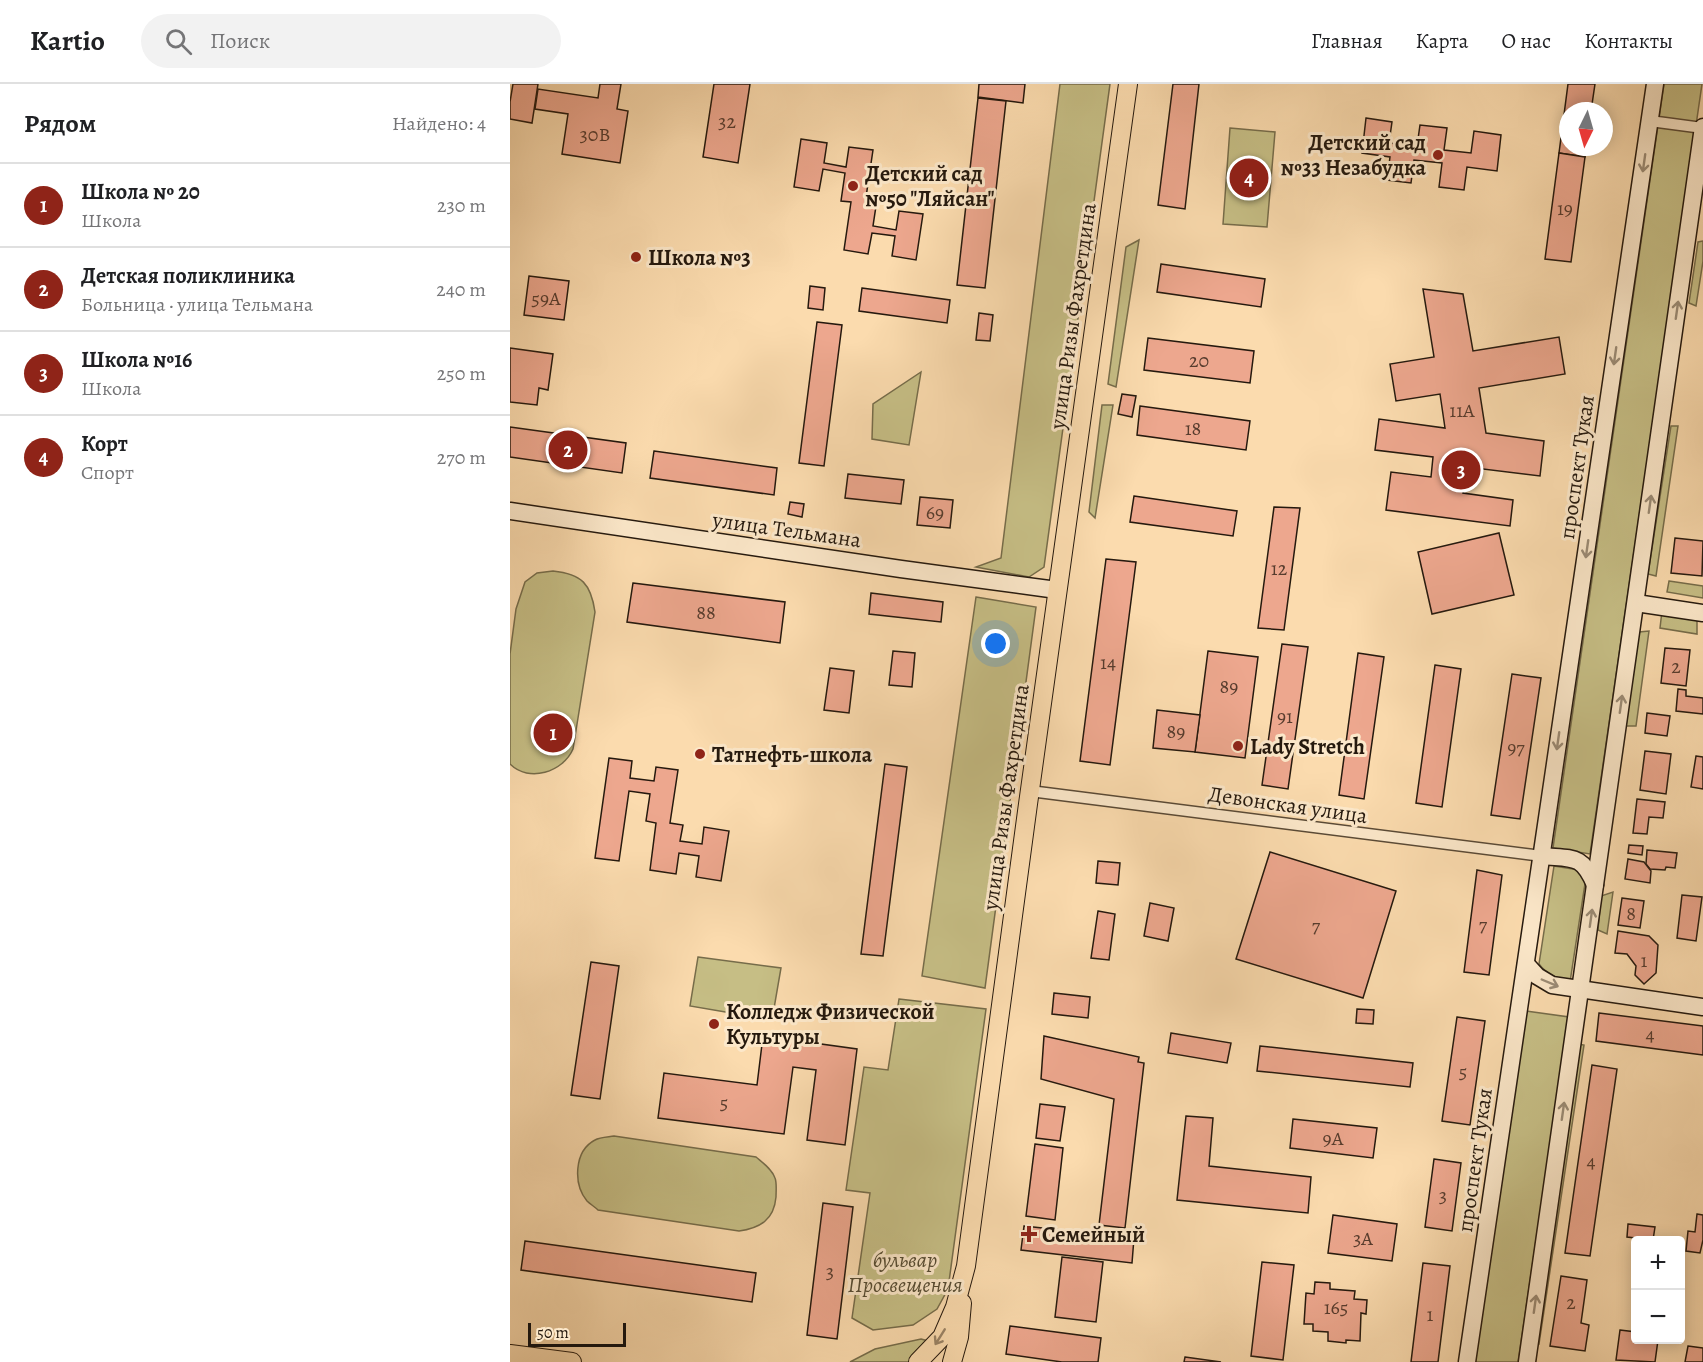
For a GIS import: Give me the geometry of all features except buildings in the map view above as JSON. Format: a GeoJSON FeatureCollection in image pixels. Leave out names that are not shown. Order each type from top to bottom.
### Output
{"type":"FeatureCollection","features":[{"type":"Feature","properties":{"kind":"main road","name":"улица Ризы Фахретдина"},"geometry":{"type":"LineString","coordinates":[[918,1362],[942,1337],[955,1307],[966,1266],[1128,84]]}},
{"type":"Feature","properties":{"kind":"main road","name":"проспект Тукая"},"geometry":{"type":"LineString","coordinates":[[1467,1362],[1655,84]]}},
{"type":"Feature","properties":{"kind":"main road"},"geometry":{"type":"LineString","coordinates":[[1527,1362],[1703,128]]}},
{"type":"Feature","properties":{"kind":"main road","name":"улица Тельмана"},"geometry":{"type":"LineString","coordinates":[[510,511],[891,568],[1057,590]]}},
{"type":"Feature","properties":{"kind":"main road"},"geometry":{"type":"LineString","coordinates":[[1636,603],[1703,613]]}},
{"type":"Feature","properties":{"kind":"main road"},"geometry":{"type":"LineString","coordinates":[[1542,856],[1579,860],[1588,869],[1595,885]]}},
{"type":"Feature","properties":{"kind":"main road"},"geometry":{"type":"LineString","coordinates":[[1526,964],[1546,982],[1561,987],[1703,1007]]}},
{"type":"Feature","properties":{"kind":"main road"},"geometry":{"type":"LineString","coordinates":[[952,1362],[959,1337],[966,1266]]}},
{"type":"Feature","properties":{"kind":"main road"},"geometry":{"type":"LineString","coordinates":[[510,1354],[572,1362]]}},
{"type":"Feature","properties":{"kind":"street"},"geometry":{"type":"LineString","coordinates":[[1650,121],[1703,128]]}},
{"type":"Feature","properties":{"kind":"street","name":"Девонская улица"},"geometry":{"type":"LineString","coordinates":[[1030,791],[1542,856]]}},
{"type":"Feature","properties":{"kind":"green space"},"geometry":{"type":"Polygon","coordinates":[[[1060,84],[1110,84],[1044,567],[1029,577],[976,567],[1001,558],[1060,84]]]}},
{"type":"Feature","properties":{"kind":"green space"},"geometry":{"type":"Polygon","coordinates":[[[1664,84],[1702,84],[1590,854],[1553,848],[1664,84]]]}},
{"type":"Feature","properties":{"kind":"green space"},"geometry":{"type":"Polygon","coordinates":[[[1230,128],[1275,132],[1267,227],[1223,224],[1230,128]]]}},
{"type":"Feature","properties":{"kind":"green space"},"geometry":{"type":"Polygon","coordinates":[[[1139,240],[1116,387],[1108,384],[1126,247],[1139,240]]]}},
{"type":"Feature","properties":{"kind":"green space"},"geometry":{"type":"Polygon","coordinates":[[[1703,241],[1703,261],[1696,306],[1689,303],[1698,242],[1703,241]]]}},
{"type":"Feature","properties":{"kind":"green space"},"geometry":{"type":"Polygon","coordinates":[[[921,372],[909,445],[872,439],[873,404],[921,372]]]}},
{"type":"Feature","properties":{"kind":"green space"},"geometry":{"type":"Polygon","coordinates":[[[1102,405],[1113,405],[1095,518],[1089,512],[1102,405]]]}},
{"type":"Feature","properties":{"kind":"green space"},"geometry":{"type":"Polygon","coordinates":[[[1671,426],[1678,426],[1656,576],[1648,574],[1671,426]]]}},
{"type":"Feature","properties":{"kind":"green space"},"geometry":{"type":"Polygon","coordinates":[[[563,572],[583,582],[591,594],[595,612],[573,749],[562,764],[554,769],[536,774],[526,773],[510,764],[510,654],[516,609],[525,582],[537,573],[563,572]]]}},
{"type":"Feature","properties":{"kind":"green space"},"geometry":{"type":"Polygon","coordinates":[[[1669,581],[1703,586],[1703,598],[1667,592],[1669,581]]]}},
{"type":"Feature","properties":{"kind":"green space"},"geometry":{"type":"Polygon","coordinates":[[[976,597],[1036,607],[985,988],[922,976],[976,597]]]}},
{"type":"Feature","properties":{"kind":"green space"},"geometry":{"type":"Polygon","coordinates":[[[1662,611],[1695,617],[1697,634],[1660,628],[1662,611]]]}},
{"type":"Feature","properties":{"kind":"green space"},"geometry":{"type":"Polygon","coordinates":[[[1649,631],[1636,726],[1626,726],[1639,632],[1649,631]]]}},
{"type":"Feature","properties":{"kind":"green space"},"geometry":{"type":"Polygon","coordinates":[[[1554,866],[1579,870],[1586,877],[1570,982],[1549,973],[1539,964],[1554,866]]]}},
{"type":"Feature","properties":{"kind":"green space"},"geometry":{"type":"Polygon","coordinates":[[[1613,892],[1607,934],[1598,930],[1601,896],[1613,892]]]}},
{"type":"Feature","properties":{"kind":"green space"},"geometry":{"type":"Polygon","coordinates":[[[698,957],[781,968],[772,1020],[690,1006],[698,957]]]}},
{"type":"Feature","properties":{"kind":"green space","name":"бульвар Просвещения"},"geometry":{"type":"Polygon","coordinates":[[[899,999],[986,1009],[948,1289],[937,1309],[913,1325],[873,1330],[852,1318],[870,1193],[846,1190],[864,1067],[888,1070],[899,999]]]}},
{"type":"Feature","properties":{"kind":"green space"},"geometry":{"type":"Polygon","coordinates":[[[1526,1011],[1569,1017],[1518,1362],[1474,1362],[1526,1011]]]}},
{"type":"Feature","properties":{"kind":"green space"},"geometry":{"type":"Polygon","coordinates":[[[1578,1044],[1584,1045],[1539,1344],[1533,1342],[1578,1044]]]}},
{"type":"Feature","properties":{"kind":"green space"},"geometry":{"type":"Polygon","coordinates":[[[614,1136],[756,1157],[770,1169],[776,1180],[775,1205],[772,1212],[765,1222],[739,1231],[598,1210],[582,1194],[578,1168],[588,1145],[595,1140],[614,1136]]]}},
{"type":"Feature","properties":{"kind":"green space"},"geometry":{"type":"Polygon","coordinates":[[[921,1339],[932,1342],[915,1360],[909,1362],[850,1362],[875,1349],[921,1339]]]}},
{"type":"Feature","properties":{"kind":"place","name":"Детский сад №33 Незабудка"},"geometry":{"type":"Point","coordinates":[1438,155]}},
{"type":"Feature","properties":{"kind":"place","name":"Корт"},"geometry":{"type":"Point","coordinates":[1249,178]}},
{"type":"Feature","properties":{"kind":"place","name":"Детский сад №50 \"Ляйсан\""},"geometry":{"type":"Point","coordinates":[853,186]}},
{"type":"Feature","properties":{"kind":"place","name":"Школа №3"},"geometry":{"type":"Point","coordinates":[636,257]}},
{"type":"Feature","properties":{"kind":"place","name":"Детская поликлиника"},"geometry":{"type":"Point","coordinates":[568,450]}},
{"type":"Feature","properties":{"kind":"place","name":"Школа №16"},"geometry":{"type":"Point","coordinates":[1461,470]}},
{"type":"Feature","properties":{"kind":"place","name":"Школа № 20"},"geometry":{"type":"Point","coordinates":[553,733]}},
{"type":"Feature","properties":{"kind":"place","name":"Lady Stretch"},"geometry":{"type":"Point","coordinates":[1238,746]}},
{"type":"Feature","properties":{"kind":"place","name":"Татнефть-школа"},"geometry":{"type":"Point","coordinates":[700,754]}},
{"type":"Feature","properties":{"kind":"place","name":"Колледж Физической Культуры"},"geometry":{"type":"Point","coordinates":[714,1024]}},
{"type":"Feature","properties":{"kind":"place","name":"Семейный"},"geometry":{"type":"Point","coordinates":[1029,1234]}}]}
